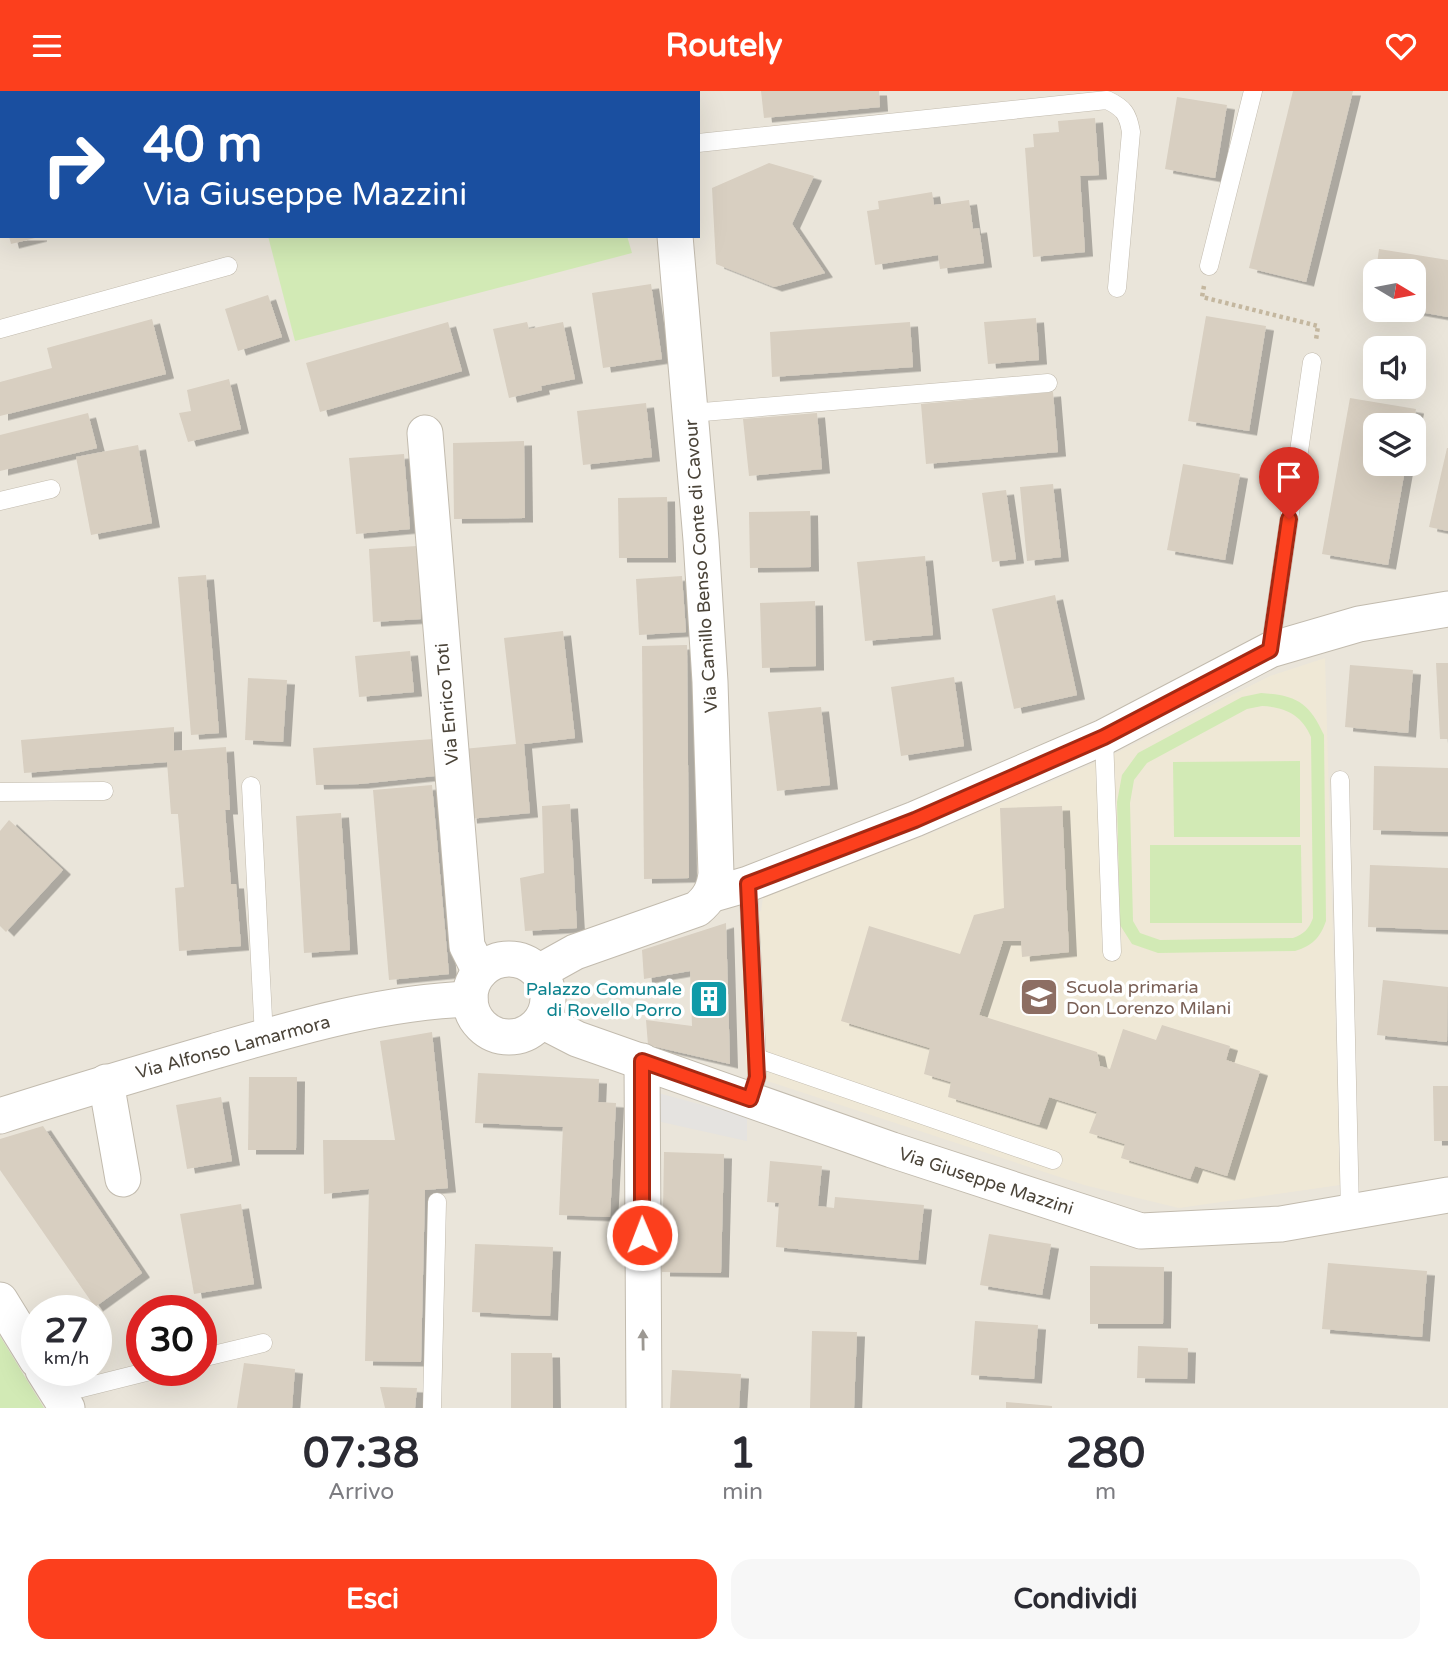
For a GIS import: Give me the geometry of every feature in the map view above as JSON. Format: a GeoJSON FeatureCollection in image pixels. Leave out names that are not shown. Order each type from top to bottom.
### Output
{"type":"FeatureCollection","features":[{"type":"Feature","properties":{"kind":"street","name":"Via Camillo Benso Conte di Cavour"},"geometry":{"type":"LineString","coordinates":[[675,238],[711,695],[716,874],[715,886],[710,895]]}},
{"type":"Feature","properties":{"kind":"street","name":"Via Enrico Toti"},"geometry":{"type":"LineString","coordinates":[[425,433],[467,946],[475,985]]}},
{"type":"Feature","properties":{"kind":"street"},"geometry":{"type":"LineString","coordinates":[[539,972],[575,952],[697,909],[710,895],[748,884],[915,820],[1104,737],[1270,650],[1359,624],[1448,610]]}},
{"type":"Feature","properties":{"kind":"street"},"geometry":{"type":"LineString","coordinates":[[502,959],[516,959],[539,972],[546,983],[548,1009],[533,1030],[510,1038],[487,1031],[478,1022],[472,1011],[475,985],[490,964],[502,959]]}},
{"type":"Feature","properties":{"kind":"street","name":"Via Alfonso Lamarmora"},"geometry":{"type":"LineString","coordinates":[[0,1116],[106,1082],[264,1037],[381,1008],[436,1000],[475,985]]}},
{"type":"Feature","properties":{"kind":"street","name":"Via Giuseppe Mazzini"},"geometry":{"type":"LineString","coordinates":[[542,1021],[577,1039],[892,1150],[1141,1231],[1281,1224],[1448,1195]]}},
{"type":"Feature","properties":{"kind":"street"},"geometry":{"type":"LineString","coordinates":[[642,1061],[644,1408]]}},
{"type":"Feature","properties":{"kind":"street"},"geometry":{"type":"LineString","coordinates":[[106,1082],[123,1179]]}},
{"type":"Feature","properties":{"kind":"street"},"geometry":{"type":"LineString","coordinates":[[0,1300],[21,1334]]}},
{"type":"Feature","properties":{"kind":"lane"},"geometry":{"type":"LineString","coordinates":[[1209,266],[1253,91]]}},
{"type":"Feature","properties":{"kind":"lane"},"geometry":{"type":"LineString","coordinates":[[700,143],[1107,100],[1122,107],[1128,115],[1131,132],[1117,288]]}},
{"type":"Feature","properties":{"kind":"lane"},"geometry":{"type":"LineString","coordinates":[[0,328],[228,266]]}},
{"type":"Feature","properties":{"kind":"lane"},"geometry":{"type":"LineString","coordinates":[[1270,650],[1312,362]]}},
{"type":"Feature","properties":{"kind":"lane"},"geometry":{"type":"LineString","coordinates":[[691,413],[1048,383]]}},
{"type":"Feature","properties":{"kind":"lane"},"geometry":{"type":"LineString","coordinates":[[0,501],[51,489]]}},
{"type":"Feature","properties":{"kind":"lane"},"geometry":{"type":"LineString","coordinates":[[1104,737],[1112,952]]}},
{"type":"Feature","properties":{"kind":"lane"},"geometry":{"type":"LineString","coordinates":[[1340,780],[1350,1212]]}},
{"type":"Feature","properties":{"kind":"lane"},"geometry":{"type":"LineString","coordinates":[[251,786],[264,1037]]}},
{"type":"Feature","properties":{"kind":"lane"},"geometry":{"type":"LineString","coordinates":[[0,792],[104,791]]}},
{"type":"Feature","properties":{"kind":"lane"},"geometry":{"type":"LineString","coordinates":[[748,884],[757,1058],[757,1077],[750,1099]]}},
{"type":"Feature","properties":{"kind":"lane"},"geometry":{"type":"LineString","coordinates":[[757,1058],[1053,1160]]}},
{"type":"Feature","properties":{"kind":"lane"},"geometry":{"type":"LineString","coordinates":[[432,1408],[437,1202]]}},
{"type":"Feature","properties":{"kind":"lane"},"geometry":{"type":"LineString","coordinates":[[217,1354],[262,1343]]}},
{"type":"Feature","properties":{"kind":"lane"},"geometry":{"type":"LineString","coordinates":[[56,1391],[126,1376]]}},
{"type":"Feature","properties":{"kind":"path"},"geometry":{"type":"LineString","coordinates":[[1209,266],[1202,297],[1318,326],[1312,362]]}},
{"type":"Feature","properties":{"kind":"shaded area"},"geometry":{"type":"Polygon","coordinates":[[[700,91],[1448,91],[1448,1408],[0,1408],[0,238],[700,238],[700,91]]]}},
{"type":"Feature","properties":{"kind":"shaded area","name":"Scuola primaria Don Lorenzo Milani"},"geometry":{"type":"Polygon","coordinates":[[[1325,658],[1340,1185],[1179,1208],[1084,1185],[746,1074],[740,919],[761,911],[763,898],[934,832],[1106,758],[1270,676],[1325,658]]]}},
{"type":"Feature","properties":{"kind":"shaded area"},"geometry":{"type":"Polygon","coordinates":[[[658,1093],[747,1117],[747,1141],[657,1121],[658,1093]]]}},
{"type":"Feature","properties":{"kind":"green space"},"geometry":{"type":"Polygon","coordinates":[[[269,238],[628,238],[632,253],[295,341],[269,238]]]}},
{"type":"Feature","properties":{"kind":"green space"},"geometry":{"type":"Polygon","coordinates":[[[1261,693],[1292,698],[1307,708],[1324,735],[1324,927],[1315,941],[1295,951],[1158,953],[1132,944],[1120,925],[1117,802],[1122,775],[1138,753],[1242,697],[1261,693]],[[1270,707],[1247,709],[1147,763],[1134,780],[1130,803],[1133,921],[1140,933],[1160,940],[1293,938],[1303,933],[1310,925],[1313,918],[1311,737],[1298,718],[1285,710],[1270,707]]]}},
{"type":"Feature","properties":{"kind":"green space"},"geometry":{"type":"Polygon","coordinates":[[[1300,761],[1300,837],[1174,837],[1173,762],[1300,761]]]}},
{"type":"Feature","properties":{"kind":"green space"},"geometry":{"type":"Polygon","coordinates":[[[1150,845],[1301,845],[1302,923],[1150,923],[1150,845]]]}},
{"type":"Feature","properties":{"kind":"green space"},"geometry":{"type":"Polygon","coordinates":[[[0,1336],[21,1370],[21,1386],[31,1386],[44,1408],[0,1408],[0,1336]]]}},
{"type":"Feature","properties":{"kind":"building"},"geometry":{"type":"Polygon","coordinates":[[[761,91],[879,91],[880,107],[764,118],[761,91]]]}},
{"type":"Feature","properties":{"kind":"building"},"geometry":{"type":"Polygon","coordinates":[[[1293,91],[1353,91],[1306,282],[1249,268],[1293,91]]]}},
{"type":"Feature","properties":{"kind":"building"},"geometry":{"type":"Polygon","coordinates":[[[1177,97],[1227,105],[1215,178],[1165,169],[1177,97]]]}},
{"type":"Feature","properties":{"kind":"building"},"geometry":{"type":"Polygon","coordinates":[[[1095,118],[1099,175],[1080,176],[1085,252],[1033,257],[1025,148],[1034,147],[1033,134],[1059,132],[1058,121],[1095,118]]]}},
{"type":"Feature","properties":{"kind":"building"},"geometry":{"type":"Polygon","coordinates":[[[769,163],[814,176],[792,224],[825,273],[774,287],[716,264],[712,188],[769,163]]]}},
{"type":"Feature","properties":{"kind":"building"},"geometry":{"type":"Polygon","coordinates":[[[932,192],[934,205],[969,200],[973,229],[979,228],[984,263],[940,269],[938,255],[875,265],[867,211],[879,209],[878,201],[932,192]]]}},
{"type":"Feature","properties":{"kind":"building"},"geometry":{"type":"Polygon","coordinates":[[[10,238],[35,238],[11,244],[10,238]]]}},
{"type":"Feature","properties":{"kind":"building"},"geometry":{"type":"Polygon","coordinates":[[[1379,249],[1448,260],[1448,317],[1426,313],[1426,259],[1378,259],[1379,249]]]}},
{"type":"Feature","properties":{"kind":"building"},"geometry":{"type":"Polygon","coordinates":[[[651,284],[662,359],[603,368],[592,293],[651,284]]]}},
{"type":"Feature","properties":{"kind":"building"},"geometry":{"type":"Polygon","coordinates":[[[268,295],[282,337],[238,351],[225,309],[268,295]]]}},
{"type":"Feature","properties":{"kind":"building"},"geometry":{"type":"Polygon","coordinates":[[[1206,316],[1266,326],[1249,431],[1188,421],[1206,316]]]}},
{"type":"Feature","properties":{"kind":"building"},"geometry":{"type":"Polygon","coordinates":[[[1036,318],[1039,360],[988,364],[984,322],[1036,318]]]}},
{"type":"Feature","properties":{"kind":"building"},"geometry":{"type":"Polygon","coordinates":[[[152,319],[166,374],[0,416],[0,382],[52,368],[47,348],[152,319]]]}},
{"type":"Feature","properties":{"kind":"building"},"geometry":{"type":"Polygon","coordinates":[[[448,322],[462,371],[320,412],[306,363],[448,322]]]}},
{"type":"Feature","properties":{"kind":"building"},"geometry":{"type":"Polygon","coordinates":[[[527,322],[529,329],[563,322],[575,379],[541,386],[542,390],[509,398],[493,329],[527,322]]]}},
{"type":"Feature","properties":{"kind":"building"},"geometry":{"type":"Polygon","coordinates":[[[910,322],[913,367],[772,377],[770,332],[910,322]]]}},
{"type":"Feature","properties":{"kind":"building"},"geometry":{"type":"Polygon","coordinates":[[[229,379],[241,429],[188,442],[179,413],[191,411],[187,390],[229,379]]]}},
{"type":"Feature","properties":{"kind":"building"},"geometry":{"type":"Polygon","coordinates":[[[1053,392],[1058,452],[926,464],[921,404],[1053,392]]]}},
{"type":"Feature","properties":{"kind":"building"},"geometry":{"type":"Polygon","coordinates":[[[1350,398],[1416,409],[1415,413],[1363,413],[1363,476],[1404,476],[1388,565],[1322,554],[1350,398]]]}},
{"type":"Feature","properties":{"kind":"building"},"geometry":{"type":"Polygon","coordinates":[[[646,403],[652,457],[583,465],[577,411],[646,403]]]}},
{"type":"Feature","properties":{"kind":"building"},"geometry":{"type":"Polygon","coordinates":[[[88,413],[97,448],[0,471],[0,435],[88,413]]]}},
{"type":"Feature","properties":{"kind":"building"},"geometry":{"type":"Polygon","coordinates":[[[817,413],[822,469],[749,476],[743,419],[817,413]]]}},
{"type":"Feature","properties":{"kind":"building"},"geometry":{"type":"Polygon","coordinates":[[[524,441],[525,518],[454,519],[453,443],[524,441]]]}},
{"type":"Feature","properties":{"kind":"building"},"geometry":{"type":"Polygon","coordinates":[[[138,445],[152,523],[91,535],[76,457],[138,445]]]}},
{"type":"Feature","properties":{"kind":"building"},"geometry":{"type":"Polygon","coordinates":[[[1448,448],[1448,531],[1429,527],[1448,448]]]}},
{"type":"Feature","properties":{"kind":"building"},"geometry":{"type":"Polygon","coordinates":[[[404,454],[410,529],[356,534],[349,458],[404,454]]]}},
{"type":"Feature","properties":{"kind":"building"},"geometry":{"type":"Polygon","coordinates":[[[1183,464],[1240,474],[1225,560],[1167,550],[1183,464]]]}},
{"type":"Feature","properties":{"kind":"building"},"geometry":{"type":"Polygon","coordinates":[[[1053,484],[1061,557],[1027,561],[1020,487],[1053,484]]]}},
{"type":"Feature","properties":{"kind":"building"},"geometry":{"type":"Polygon","coordinates":[[[1006,490],[1016,559],[992,562],[982,493],[1006,490]]]}},
{"type":"Feature","properties":{"kind":"building"},"geometry":{"type":"Polygon","coordinates":[[[667,497],[668,558],[619,558],[618,498],[667,497]]]}},
{"type":"Feature","properties":{"kind":"building"},"geometry":{"type":"Polygon","coordinates":[[[810,511],[811,567],[750,568],[749,512],[810,511]]]}},
{"type":"Feature","properties":{"kind":"building"},"geometry":{"type":"Polygon","coordinates":[[[417,546],[421,619],[373,622],[369,549],[417,546]]]}},
{"type":"Feature","properties":{"kind":"building"},"geometry":{"type":"Polygon","coordinates":[[[925,556],[933,635],[865,641],[857,562],[925,556]]]}},
{"type":"Feature","properties":{"kind":"building"},"geometry":{"type":"Polygon","coordinates":[[[206,575],[219,733],[191,735],[178,577],[206,575]]]}},
{"type":"Feature","properties":{"kind":"building"},"geometry":{"type":"Polygon","coordinates":[[[682,576],[686,632],[639,635],[636,579],[682,576]]]}},
{"type":"Feature","properties":{"kind":"building"},"geometry":{"type":"Polygon","coordinates":[[[1055,595],[1077,695],[1014,709],[992,609],[1055,595]]]}},
{"type":"Feature","properties":{"kind":"building"},"geometry":{"type":"Polygon","coordinates":[[[815,601],[816,666],[762,668],[760,603],[815,601]]]}},
{"type":"Feature","properties":{"kind":"building"},"geometry":{"type":"Polygon","coordinates":[[[563,631],[575,738],[524,744],[530,813],[469,819],[463,749],[516,744],[504,638],[563,631]]]}},
{"type":"Feature","properties":{"kind":"building"},"geometry":{"type":"Polygon","coordinates":[[[687,645],[689,878],[644,879],[642,646],[687,645]]]}},
{"type":"Feature","properties":{"kind":"building"},"geometry":{"type":"Polygon","coordinates":[[[410,651],[414,692],[359,697],[355,656],[410,651]]]}},
{"type":"Feature","properties":{"kind":"building"},"geometry":{"type":"Polygon","coordinates":[[[1436,663],[1448,663],[1448,739],[1440,739],[1436,663]]]}},
{"type":"Feature","properties":{"kind":"building"},"geometry":{"type":"Polygon","coordinates":[[[1350,665],[1413,670],[1408,733],[1345,727],[1350,665]]]}},
{"type":"Feature","properties":{"kind":"building"},"geometry":{"type":"Polygon","coordinates":[[[954,677],[964,746],[901,756],[891,687],[954,677]]]}},
{"type":"Feature","properties":{"kind":"building"},"geometry":{"type":"Polygon","coordinates":[[[248,678],[287,680],[283,742],[245,740],[248,678]]]}},
{"type":"Feature","properties":{"kind":"building"},"geometry":{"type":"Polygon","coordinates":[[[821,707],[830,785],[777,791],[768,712],[821,707]]]}},
{"type":"Feature","properties":{"kind":"building"},"geometry":{"type":"Polygon","coordinates":[[[174,727],[174,751],[226,747],[230,810],[225,810],[231,884],[236,884],[241,946],[179,951],[175,888],[184,887],[178,814],[171,814],[167,762],[24,773],[21,740],[174,727]]]}},
{"type":"Feature","properties":{"kind":"building"},"geometry":{"type":"Polygon","coordinates":[[[433,739],[435,776],[360,784],[316,785],[313,748],[433,739]]]}},
{"type":"Feature","properties":{"kind":"building"},"geometry":{"type":"Polygon","coordinates":[[[1374,766],[1448,768],[1448,832],[1373,830],[1374,766]]]}},
{"type":"Feature","properties":{"kind":"building"},"geometry":{"type":"Polygon","coordinates":[[[432,785],[449,974],[389,980],[373,790],[432,785]]]}},
{"type":"Feature","properties":{"kind":"building"},"geometry":{"type":"Polygon","coordinates":[[[570,804],[577,928],[525,931],[520,878],[544,873],[542,806],[570,804]]]}},
{"type":"Feature","properties":{"kind":"building"},"geometry":{"type":"Polygon","coordinates":[[[1062,806],[1069,952],[1022,957],[1021,941],[1003,941],[979,1015],[1097,1052],[1100,1066],[1110,1069],[1123,1029],[1156,1040],[1162,1025],[1230,1046],[1226,1060],[1260,1071],[1227,1176],[1195,1166],[1190,1179],[1121,1158],[1125,1144],[1089,1133],[1097,1112],[1049,1097],[1039,1125],[948,1097],[951,1082],[924,1074],[930,1048],[841,1021],[869,926],[960,954],[974,915],[1004,908],[1000,808],[1062,806]]]}},
{"type":"Feature","properties":{"kind":"building"},"geometry":{"type":"Polygon","coordinates":[[[341,813],[350,950],[304,953],[296,816],[341,813]]]}},
{"type":"Feature","properties":{"kind":"building"},"geometry":{"type":"Polygon","coordinates":[[[9,820],[63,870],[6,932],[0,926],[0,831],[9,820]]]}},
{"type":"Feature","properties":{"kind":"building"},"geometry":{"type":"Polygon","coordinates":[[[1370,865],[1448,868],[1448,930],[1368,927],[1370,865]]]}},
{"type":"Feature","properties":{"kind":"building","name":"Palazzo Comunale di Rovello Porro"},"geometry":{"type":"Polygon","coordinates":[[[726,923],[730,1064],[648,1045],[646,1020],[692,1026],[690,971],[644,979],[642,950],[726,923]]]}},
{"type":"Feature","properties":{"kind":"building"},"geometry":{"type":"Polygon","coordinates":[[[1383,980],[1448,987],[1447,1042],[1377,1035],[1383,980]]]}},
{"type":"Feature","properties":{"kind":"building"},"geometry":{"type":"Polygon","coordinates":[[[432,1032],[448,1188],[425,1190],[421,1362],[365,1361],[369,1189],[324,1194],[323,1140],[395,1140],[380,1041],[432,1032]]]}},
{"type":"Feature","properties":{"kind":"building"},"geometry":{"type":"Polygon","coordinates":[[[478,1073],[599,1079],[598,1102],[616,1103],[610,1217],[559,1215],[563,1127],[475,1123],[478,1073]]]}},
{"type":"Feature","properties":{"kind":"building"},"geometry":{"type":"Polygon","coordinates":[[[249,1077],[297,1077],[296,1150],[248,1150],[249,1077]]]}},
{"type":"Feature","properties":{"kind":"building"},"geometry":{"type":"Polygon","coordinates":[[[1433,1086],[1448,1086],[1448,1141],[1434,1141],[1433,1086]]]}},
{"type":"Feature","properties":{"kind":"building"},"geometry":{"type":"Polygon","coordinates":[[[221,1097],[232,1161],[187,1169],[176,1105],[221,1097]]]}},
{"type":"Feature","properties":{"kind":"building"},"geometry":{"type":"Polygon","coordinates":[[[43,1126],[142,1273],[112,1295],[87,1295],[0,1170],[0,1139],[43,1126]]]}},
{"type":"Feature","properties":{"kind":"building"},"geometry":{"type":"Polygon","coordinates":[[[664,1152],[724,1154],[721,1273],[662,1272],[664,1152]]]}},
{"type":"Feature","properties":{"kind":"building"},"geometry":{"type":"Polygon","coordinates":[[[770,1161],[822,1166],[818,1206],[834,1208],[835,1197],[924,1205],[918,1260],[776,1247],[779,1203],[767,1202],[770,1161]]]}},
{"type":"Feature","properties":{"kind":"building"},"geometry":{"type":"Polygon","coordinates":[[[241,1204],[254,1284],[194,1294],[180,1214],[241,1204]]]}},
{"type":"Feature","properties":{"kind":"building"},"geometry":{"type":"Polygon","coordinates":[[[989,1234],[1051,1244],[1042,1295],[980,1285],[989,1234]]]}},
{"type":"Feature","properties":{"kind":"building"},"geometry":{"type":"Polygon","coordinates":[[[475,1244],[553,1247],[550,1316],[472,1312],[475,1244]]]}},
{"type":"Feature","properties":{"kind":"building"},"geometry":{"type":"Polygon","coordinates":[[[1328,1263],[1427,1271],[1422,1337],[1322,1329],[1328,1263]]]}},
{"type":"Feature","properties":{"kind":"building"},"geometry":{"type":"Polygon","coordinates":[[[1090,1266],[1164,1267],[1163,1324],[1090,1324],[1090,1266]]]}},
{"type":"Feature","properties":{"kind":"building"},"geometry":{"type":"Polygon","coordinates":[[[975,1321],[1038,1325],[1034,1379],[971,1375],[975,1321]]]}},
{"type":"Feature","properties":{"kind":"building"},"geometry":{"type":"Polygon","coordinates":[[[812,1331],[857,1332],[854,1408],[810,1408],[812,1331]]]}},
{"type":"Feature","properties":{"kind":"building"},"geometry":{"type":"Polygon","coordinates":[[[1138,1346],[1188,1348],[1187,1379],[1137,1378],[1138,1346]]]}},
{"type":"Feature","properties":{"kind":"building"},"geometry":{"type":"Polygon","coordinates":[[[511,1353],[552,1353],[553,1408],[511,1408],[511,1353]]]}},
{"type":"Feature","properties":{"kind":"building"},"geometry":{"type":"Polygon","coordinates":[[[244,1363],[295,1369],[292,1408],[237,1408],[244,1363]]]}},
{"type":"Feature","properties":{"kind":"building"},"geometry":{"type":"Polygon","coordinates":[[[672,1370],[741,1374],[739,1408],[670,1408],[672,1370]]]}},
{"type":"Feature","properties":{"kind":"building"},"geometry":{"type":"Polygon","coordinates":[[[380,1387],[417,1388],[415,1408],[385,1408],[380,1387]]]}},
{"type":"Feature","properties":{"kind":"building"},"geometry":{"type":"Polygon","coordinates":[[[1006,1402],[1052,1406],[1052,1408],[1006,1408],[1006,1402]]]}},
{"type":"Feature","properties":{"kind":"place","name":"Scuola primaria Don Lorenzo Milani"},"geometry":{"type":"Point","coordinates":[1039,997]}},
{"type":"Feature","properties":{"kind":"place","name":"Palazzo Comunale di Rovello Porro"},"geometry":{"type":"Point","coordinates":[709,999]}},
{"type":"Feature","properties":{"kind":"route"},"geometry":{"type":"LineString","coordinates":[[642,1235],[642,1061],[750,1099],[757,1077],[748,884],[915,820],[1104,737],[1270,650],[1289,519]]}}]}
